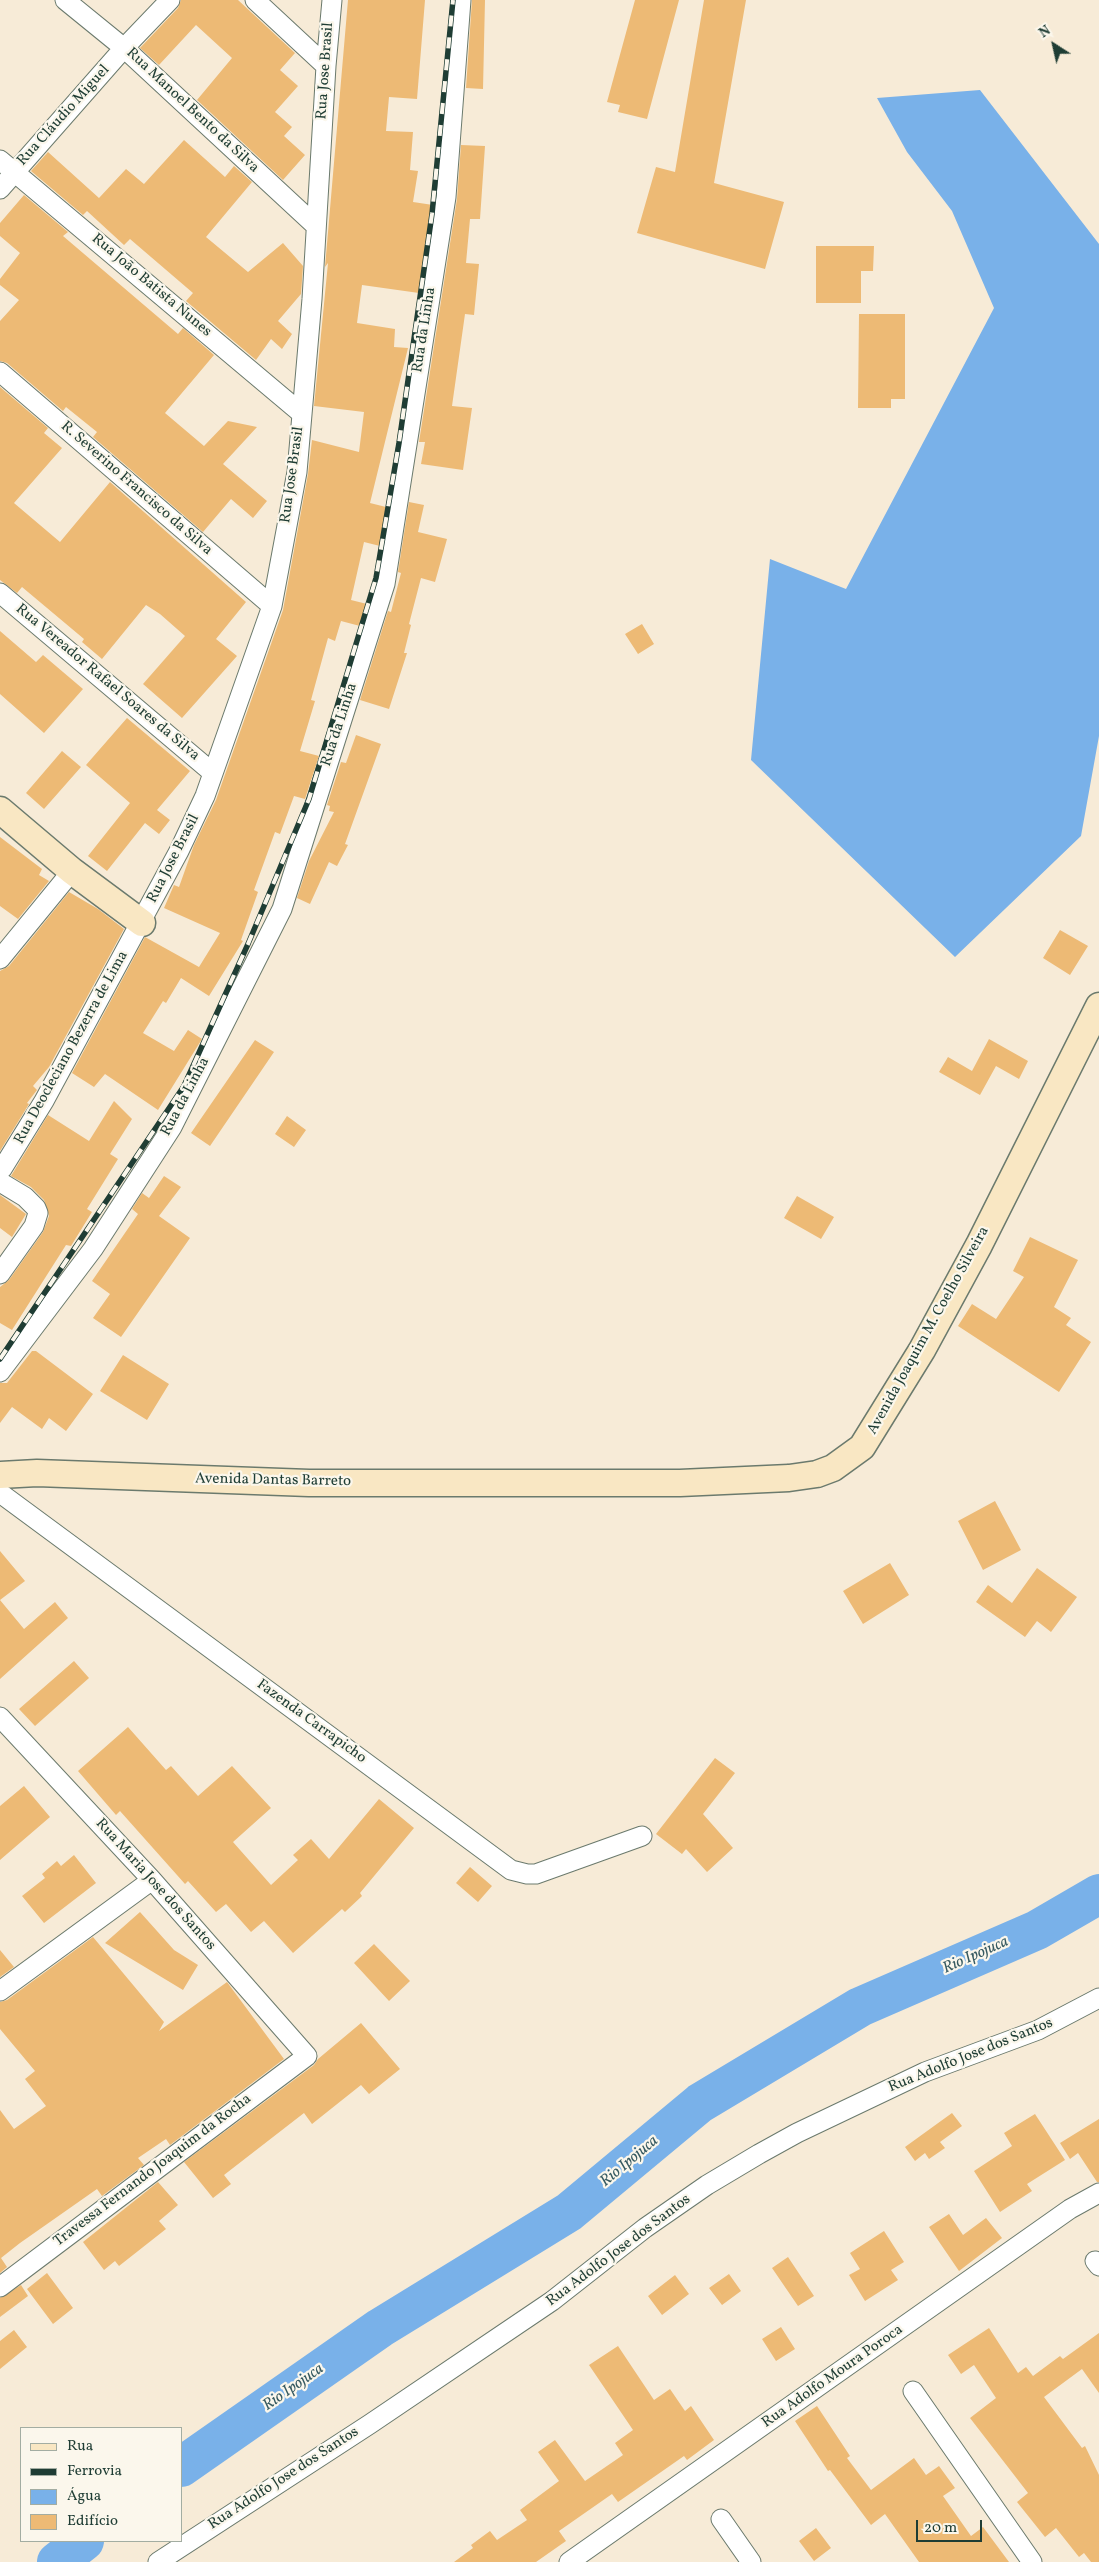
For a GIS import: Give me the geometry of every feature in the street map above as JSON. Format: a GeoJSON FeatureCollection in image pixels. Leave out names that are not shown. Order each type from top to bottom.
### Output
{"type":"FeatureCollection","features":[{"type":"Feature","properties":{"kind":"main road"},"geometry":{"type":"LineString","coordinates":[[0,810],[72,871],[142,923]]}},
{"type":"Feature","properties":{"kind":"main road","name":"Avenida Joaquim M. Coelho Silveira"},"geometry":{"type":"LineString","coordinates":[[547,1482],[680,1483],[789,1478],[817,1474],[834,1468],[856,1452],[877,1426],[974,1253],[1099,1006]]}},
{"type":"Feature","properties":{"kind":"main road","name":"Avenida Dantas Barreto"},"geometry":{"type":"LineString","coordinates":[[0,1475],[37,1474],[309,1483],[547,1482]]}},
{"type":"Feature","properties":{"kind":"street","name":"Rua Manoel Bento da Silva"},"geometry":{"type":"LineString","coordinates":[[65,0],[124,48],[316,226]]}},
{"type":"Feature","properties":{"kind":"street","name":"Rua Cláudio Miguel"},"geometry":{"type":"LineString","coordinates":[[0,190],[7,166],[170,0]]}},
{"type":"Feature","properties":{"kind":"street"},"geometry":{"type":"LineString","coordinates":[[255,0],[326,66]]}},
{"type":"Feature","properties":{"kind":"street","name":"Rua Jose Brasil"},"geometry":{"type":"LineString","coordinates":[[142,923],[205,796],[272,606],[297,472],[312,299],[326,66],[332,0]]}},
{"type":"Feature","properties":{"kind":"street","name":"Rua da Linha"},"geometry":{"type":"LineString","coordinates":[[0,1372],[93,1249],[172,1127],[282,909],[385,584],[446,197],[461,0]]}},
{"type":"Feature","properties":{"kind":"street","name":"Rua João Batista Nunes"},"geometry":{"type":"LineString","coordinates":[[7,166],[301,413]]}},
{"type":"Feature","properties":{"kind":"street","name":"R. Severino Francisco da Silva"},"geometry":{"type":"LineString","coordinates":[[0,372],[272,606]]}},
{"type":"Feature","properties":{"kind":"street","name":"Rua Vereador Rafael Soares da Silva"},"geometry":{"type":"LineString","coordinates":[[0,593],[213,773]]}},
{"type":"Feature","properties":{"kind":"street"},"geometry":{"type":"LineString","coordinates":[[0,959],[72,871]]}},
{"type":"Feature","properties":{"kind":"street","name":"Rua Deocleciano Bezerra de Lima"},"geometry":{"type":"LineString","coordinates":[[1,1173],[44,1101],[142,923]]}},
{"type":"Feature","properties":{"kind":"street"},"geometry":{"type":"LineString","coordinates":[[0,1274],[34,1226],[38,1213],[36,1208],[1,1173]]}},
{"type":"Feature","properties":{"kind":"street","name":"Fazenda Carrapicho"},"geometry":{"type":"LineString","coordinates":[[0,1494],[511,1870],[536,1874],[642,1836]]}},
{"type":"Feature","properties":{"kind":"street","name":"Rua Maria Jose dos Santos"},"geometry":{"type":"LineString","coordinates":[[0,1717],[152,1880],[307,2056]]}},
{"type":"Feature","properties":{"kind":"street"},"geometry":{"type":"LineString","coordinates":[[0,1991],[152,1880]]}},
{"type":"Feature","properties":{"kind":"street","name":"Rua Adolfo Jose dos Santos"},"geometry":{"type":"LineString","coordinates":[[162,2559],[370,2424],[552,2301],[645,2228],[707,2185],[796,2133],[917,2076],[1038,2030],[1099,1998]]}},
{"type":"Feature","properties":{"kind":"street","name":"Travessa Fernando Joaquim da Rocha"},"geometry":{"type":"LineString","coordinates":[[0,2287],[307,2056]]}},
{"type":"Feature","properties":{"kind":"street","name":"Rua Adolfo Moura Poroca"},"geometry":{"type":"LineString","coordinates":[[569,2562],[1070,2209],[1099,2193]]}},
{"type":"Feature","properties":{"kind":"street"},"geometry":{"type":"LineString","coordinates":[[913,2392],[1032,2562]]}},
{"type":"Feature","properties":{"kind":"street"},"geometry":{"type":"LineString","coordinates":[[721,2519],[751,2562]]}},
{"type":"Feature","properties":{"kind":"water"},"geometry":{"type":"Polygon","coordinates":[[[980,90],[1099,244],[1099,736],[1081,836],[955,957],[751,760],[770,559],[846,589],[994,308],[952,211],[907,152],[877,98],[980,90]]]}},
{"type":"Feature","properties":{"kind":"building"},"geometry":{"type":"Polygon","coordinates":[[[181,0],[238,0],[295,53],[280,70],[298,86],[275,112],[292,127],[284,136],[305,155],[283,180],[197,100],[232,58],[196,25],[159,65],[140,48],[178,8],[181,0]]]}},
{"type":"Feature","properties":{"kind":"building"},"geometry":{"type":"Polygon","coordinates":[[[348,0],[425,0],[417,99],[389,97],[386,131],[413,132],[410,170],[418,171],[413,202],[433,205],[419,293],[362,285],[357,323],[395,329],[394,347],[408,348],[370,503],[386,507],[380,546],[364,542],[351,600],[367,604],[360,626],[341,621],[335,641],[328,638],[311,700],[315,701],[300,751],[319,756],[305,799],[294,796],[280,834],[275,832],[254,890],[258,892],[241,940],[243,941],[209,996],[181,978],[166,1003],[163,1001],[143,1033],[174,1051],[188,1030],[202,1039],[158,1110],[105,1074],[94,1087],[72,1073],[145,937],[199,967],[220,933],[164,908],[174,885],[179,887],[194,845],[216,800],[283,610],[308,474],[312,440],[359,452],[364,412],[314,406],[328,263],[325,267],[348,0]]]}},
{"type":"Feature","properties":{"kind":"building"},"geometry":{"type":"Polygon","coordinates":[[[472,0],[485,0],[483,89],[466,88],[472,0]]]}},
{"type":"Feature","properties":{"kind":"building"},"geometry":{"type":"Polygon","coordinates":[[[635,0],[679,0],[647,119],[618,112],[620,105],[607,102],[635,0]]]}},
{"type":"Feature","properties":{"kind":"building"},"geometry":{"type":"Polygon","coordinates":[[[704,0],[746,0],[714,183],[784,202],[765,269],[637,233],[656,167],[675,172],[704,0]]]}},
{"type":"Feature","properties":{"kind":"building"},"geometry":{"type":"Polygon","coordinates":[[[184,140],[225,177],[234,166],[252,182],[206,237],[248,272],[283,243],[303,266],[301,294],[278,321],[292,334],[282,349],[271,339],[256,360],[186,301],[193,293],[130,239],[124,245],[87,211],[83,215],[31,171],[48,152],[99,198],[126,169],[144,184],[184,140]]]}},
{"type":"Feature","properties":{"kind":"building"},"geometry":{"type":"Polygon","coordinates":[[[461,145],[485,146],[480,219],[470,219],[466,263],[479,264],[474,315],[465,314],[452,406],[472,408],[463,470],[421,464],[425,442],[419,442],[457,199],[461,145]]]}},
{"type":"Feature","properties":{"kind":"building"},"geometry":{"type":"Polygon","coordinates":[[[24,195],[68,232],[63,236],[178,334],[183,328],[214,355],[165,413],[204,446],[228,421],[257,427],[223,464],[267,501],[253,518],[231,499],[203,532],[93,437],[97,432],[66,407],[63,411],[7,363],[0,361],[0,321],[19,300],[0,285],[0,279],[20,253],[0,236],[0,223],[24,195]]]}},
{"type":"Feature","properties":{"kind":"building"},"geometry":{"type":"Polygon","coordinates":[[[816,246],[874,246],[873,271],[861,271],[861,303],[816,303],[816,246]]]}},
{"type":"Feature","properties":{"kind":"building"},"geometry":{"type":"Polygon","coordinates":[[[859,314],[905,314],[905,399],[891,399],[891,408],[858,408],[859,314]]]}},
{"type":"Feature","properties":{"kind":"building"},"geometry":{"type":"Polygon","coordinates":[[[0,387],[48,428],[44,433],[62,448],[14,503],[60,542],[110,482],[246,602],[216,639],[237,656],[182,718],[143,684],[185,636],[160,614],[146,605],[102,659],[82,642],[84,639],[22,587],[17,593],[0,580],[0,387]]]}},
{"type":"Feature","properties":{"kind":"building"},"geometry":{"type":"Polygon","coordinates":[[[409,502],[424,505],[418,532],[447,539],[435,582],[421,578],[409,624],[411,625],[404,653],[407,653],[389,709],[360,700],[388,611],[391,612],[401,573],[398,572],[409,502]]]}},
{"type":"Feature","properties":{"kind":"building"},"geometry":{"type":"Polygon","coordinates":[[[642,624],[654,644],[638,654],[625,634],[642,624]]]}},
{"type":"Feature","properties":{"kind":"building"},"geometry":{"type":"Polygon","coordinates":[[[0,631],[36,662],[43,655],[83,689],[44,733],[0,694],[0,631]]]}},
{"type":"Feature","properties":{"kind":"building"},"geometry":{"type":"Polygon","coordinates":[[[127,718],[190,771],[157,810],[170,820],[159,834],[145,823],[107,871],[88,856],[130,803],[86,765],[127,718]]]}},
{"type":"Feature","properties":{"kind":"building"},"geometry":{"type":"Polygon","coordinates":[[[356,735],[381,744],[345,844],[348,845],[337,866],[329,862],[310,904],[297,898],[309,861],[334,812],[329,811],[330,806],[327,805],[341,762],[346,763],[356,735]]]}},
{"type":"Feature","properties":{"kind":"building"},"geometry":{"type":"Polygon","coordinates":[[[62,751],[81,767],[44,809],[26,793],[62,751]]]}},
{"type":"Feature","properties":{"kind":"building"},"geometry":{"type":"Polygon","coordinates":[[[0,837],[42,869],[39,875],[49,881],[18,919],[0,906],[0,837]]]}},
{"type":"Feature","properties":{"kind":"building"},"geometry":{"type":"Polygon","coordinates":[[[69,892],[98,909],[124,929],[49,1067],[33,1086],[37,1090],[27,1103],[29,1104],[0,1151],[0,971],[9,966],[69,892]]]}},
{"type":"Feature","properties":{"kind":"building"},"geometry":{"type":"Polygon","coordinates":[[[1060,930],[1088,946],[1070,975],[1043,958],[1060,930]]]}},
{"type":"Feature","properties":{"kind":"building"},"geometry":{"type":"Polygon","coordinates":[[[989,1039],[1028,1061],[1019,1079],[996,1066],[980,1095],[939,1072],[948,1057],[972,1071],[989,1039]]]}},
{"type":"Feature","properties":{"kind":"building"},"geometry":{"type":"Polygon","coordinates":[[[255,1040],[274,1052],[210,1146],[191,1133],[255,1040]]]}},
{"type":"Feature","properties":{"kind":"building"},"geometry":{"type":"Polygon","coordinates":[[[114,1101],[132,1119],[110,1154],[118,1159],[87,1209],[92,1212],[71,1246],[66,1245],[12,1330],[0,1323],[0,1287],[9,1280],[43,1232],[49,1216],[44,1200],[31,1187],[11,1176],[48,1115],[89,1141],[114,1101]]]}},
{"type":"Feature","properties":{"kind":"building"},"geometry":{"type":"Polygon","coordinates":[[[287,1116],[306,1130],[294,1147],[275,1134],[287,1116]]]}},
{"type":"Feature","properties":{"kind":"building"},"geometry":{"type":"Polygon","coordinates":[[[164,1176],[181,1187],[159,1216],[190,1238],[121,1337],[93,1318],[110,1294],[92,1281],[138,1214],[132,1209],[142,1193],[149,1198],[164,1176]]]}},
{"type":"Feature","properties":{"kind":"building"},"geometry":{"type":"Polygon","coordinates":[[[0,1195],[26,1214],[12,1237],[0,1228],[0,1195]]]}},
{"type":"Feature","properties":{"kind":"building"},"geometry":{"type":"Polygon","coordinates":[[[797,1196],[834,1217],[821,1239],[784,1218],[797,1196]]]}},
{"type":"Feature","properties":{"kind":"building"},"geometry":{"type":"Polygon","coordinates":[[[1030,1237],[1078,1260],[1054,1307],[1071,1318],[1066,1325],[1091,1342],[1059,1392],[958,1326],[972,1304],[996,1319],[1024,1277],[1013,1271],[1030,1237]]]}},
{"type":"Feature","properties":{"kind":"building"},"geometry":{"type":"Polygon","coordinates":[[[32,1351],[36,1351],[93,1394],[66,1431],[49,1418],[42,1429],[12,1407],[0,1423],[0,1383],[7,1383],[32,1351]]]}},
{"type":"Feature","properties":{"kind":"building"},"geometry":{"type":"Polygon","coordinates":[[[123,1355],[169,1384],[147,1420],[100,1391],[123,1355]]]}},
{"type":"Feature","properties":{"kind":"building"},"geometry":{"type":"Polygon","coordinates":[[[995,1501],[1021,1550],[983,1570],[958,1521],[995,1501]]]}},
{"type":"Feature","properties":{"kind":"building"},"geometry":{"type":"Polygon","coordinates":[[[0,1551],[25,1581],[0,1600],[0,1551]]]}},
{"type":"Feature","properties":{"kind":"building"},"geometry":{"type":"Polygon","coordinates":[[[890,1563],[909,1595],[863,1624],[843,1591],[890,1563]]]}},
{"type":"Feature","properties":{"kind":"building"},"geometry":{"type":"Polygon","coordinates":[[[1037,1568],[1077,1597],[1051,1632],[1037,1621],[1025,1637],[976,1602],[988,1585],[1012,1603],[1037,1568]]]}},
{"type":"Feature","properties":{"kind":"building"},"geometry":{"type":"Polygon","coordinates":[[[0,1600],[24,1629],[55,1602],[68,1618],[0,1679],[0,1600]]]}},
{"type":"Feature","properties":{"kind":"building"},"geometry":{"type":"Polygon","coordinates":[[[74,1661],[89,1678],[35,1726],[19,1709],[74,1661]]]}},
{"type":"Feature","properties":{"kind":"building"},"geometry":{"type":"Polygon","coordinates":[[[128,1727],[166,1770],[171,1766],[198,1796],[232,1766],[271,1808],[233,1842],[271,1885],[298,1860],[293,1855],[311,1839],[329,1859],[379,1799],[414,1828],[360,1893],[362,1896],[345,1912],[342,1909],[293,1953],[264,1921],[251,1932],[226,1904],[216,1912],[188,1881],[185,1884],[120,1811],[116,1815],[78,1771],[128,1727]]]}},
{"type":"Feature","properties":{"kind":"building"},"geometry":{"type":"Polygon","coordinates":[[[715,1758],[735,1773],[703,1814],[733,1848],[707,1872],[686,1849],[682,1854],[656,1834],[715,1758]]]}},
{"type":"Feature","properties":{"kind":"building"},"geometry":{"type":"Polygon","coordinates":[[[24,1786],[50,1817],[0,1860],[0,1806],[24,1786]]]}},
{"type":"Feature","properties":{"kind":"building"},"geometry":{"type":"Polygon","coordinates":[[[74,1855],[96,1883],[44,1923],[22,1896],[45,1878],[42,1874],[57,1861],[61,1866],[74,1855]]]}},
{"type":"Feature","properties":{"kind":"building"},"geometry":{"type":"Polygon","coordinates":[[[470,1867],[492,1886],[478,1902],[456,1883],[470,1867]]]}},
{"type":"Feature","properties":{"kind":"building"},"geometry":{"type":"Polygon","coordinates":[[[140,1912],[174,1950],[198,1965],[183,1990],[105,1943],[140,1912]]]}},
{"type":"Feature","properties":{"kind":"building"},"geometry":{"type":"Polygon","coordinates":[[[93,1937],[164,2022],[159,2031],[227,1982],[284,2059],[170,2145],[166,2139],[138,2158],[144,2165],[102,2196],[97,2189],[20,2243],[1,2258],[7,2267],[0,2273],[0,2110],[14,2129],[46,2106],[25,2079],[35,2071],[0,2029],[0,2002],[7,2000],[93,1937]]]}},
{"type":"Feature","properties":{"kind":"building"},"geometry":{"type":"Polygon","coordinates":[[[374,1944],[410,1981],[389,2001],[354,1963],[374,1944]]]}},
{"type":"Feature","properties":{"kind":"building"},"geometry":{"type":"Polygon","coordinates":[[[0,1950],[14,1967],[0,1977],[0,1950]]]}},
{"type":"Feature","properties":{"kind":"building"},"geometry":{"type":"Polygon","coordinates":[[[361,2023],[400,2069],[369,2094],[361,2085],[312,2124],[304,2113],[224,2175],[231,2184],[213,2198],[184,2162],[314,2065],[318,2059],[361,2023]]]}},
{"type":"Feature","properties":{"kind":"building"},"geometry":{"type":"Polygon","coordinates":[[[952,2113],[962,2126],[940,2142],[945,2148],[929,2159],[925,2153],[915,2161],[905,2147],[952,2113]]]}},
{"type":"Feature","properties":{"kind":"building"},"geometry":{"type":"Polygon","coordinates":[[[1035,2114],[1065,2160],[1027,2184],[1032,2191],[1000,2212],[974,2171],[1012,2146],[1004,2133],[1035,2114]]]}},
{"type":"Feature","properties":{"kind":"building"},"geometry":{"type":"Polygon","coordinates":[[[1099,2119],[1099,2182],[1097,2182],[1078,2153],[1070,2159],[1060,2143],[1099,2119]]]}},
{"type":"Feature","properties":{"kind":"building"},"geometry":{"type":"Polygon","coordinates":[[[158,2182],[178,2205],[159,2221],[166,2229],[119,2266],[115,2261],[104,2270],[83,2242],[158,2182]]]}},
{"type":"Feature","properties":{"kind":"building"},"geometry":{"type":"Polygon","coordinates":[[[949,2214],[963,2235],[986,2218],[1002,2238],[959,2271],[929,2227],[949,2214]]]}},
{"type":"Feature","properties":{"kind":"building"},"geometry":{"type":"Polygon","coordinates":[[[884,2231],[904,2262],[891,2270],[898,2280],[865,2301],[849,2275],[860,2269],[850,2253],[884,2231]]]}},
{"type":"Feature","properties":{"kind":"building"},"geometry":{"type":"Polygon","coordinates":[[[788,2257],[814,2296],[798,2306],[772,2268],[788,2257]]]}},
{"type":"Feature","properties":{"kind":"building"},"geometry":{"type":"Polygon","coordinates":[[[47,2273],[73,2308],[53,2324],[27,2289],[47,2273]]]}},
{"type":"Feature","properties":{"kind":"building"},"geometry":{"type":"Polygon","coordinates":[[[729,2274],[741,2291],[722,2305],[709,2288],[729,2274]]]}},
{"type":"Feature","properties":{"kind":"building"},"geometry":{"type":"Polygon","coordinates":[[[675,2275],[689,2294],[662,2315],[648,2296],[675,2275]]]}},
{"type":"Feature","properties":{"kind":"building"},"geometry":{"type":"Polygon","coordinates":[[[21,2285],[28,2296],[0,2317],[0,2298],[21,2285]]]}},
{"type":"Feature","properties":{"kind":"building"},"geometry":{"type":"Polygon","coordinates":[[[781,2327],[795,2349],[776,2361],[762,2339],[781,2327]]]}},
{"type":"Feature","properties":{"kind":"building"},"geometry":{"type":"Polygon","coordinates":[[[989,2328],[1018,2373],[1026,2367],[1033,2376],[1060,2356],[1063,2359],[1099,2333],[1099,2393],[1082,2369],[1044,2397],[1082,2448],[1085,2446],[1099,2475],[1099,2562],[1091,2562],[1084,2553],[1079,2557],[1056,2528],[1045,2537],[1017,2502],[1028,2493],[970,2418],[996,2398],[974,2365],[961,2374],[948,2355],[989,2328]]]}},
{"type":"Feature","properties":{"kind":"building"},"geometry":{"type":"Polygon","coordinates":[[[14,2330],[27,2347],[0,2369],[0,2341],[14,2330]]]}},
{"type":"Feature","properties":{"kind":"building"},"geometry":{"type":"Polygon","coordinates":[[[618,2346],[654,2400],[670,2389],[685,2411],[691,2406],[714,2440],[687,2460],[684,2456],[618,2502],[612,2494],[559,2531],[566,2541],[536,2562],[454,2562],[473,2548],[471,2545],[490,2531],[497,2540],[527,2520],[520,2510],[559,2481],[538,2452],[555,2440],[585,2481],[623,2455],[615,2443],[633,2430],[589,2365],[618,2346]]]}},
{"type":"Feature","properties":{"kind":"building"},"geometry":{"type":"Polygon","coordinates":[[[817,2406],[850,2456],[847,2458],[871,2490],[914,2458],[926,2475],[939,2466],[955,2488],[943,2496],[971,2536],[983,2527],[1009,2562],[919,2562],[885,2514],[871,2525],[830,2470],[828,2471],[795,2421],[817,2406]]]}},
{"type":"Feature","properties":{"kind":"building"},"geometry":{"type":"Polygon","coordinates":[[[816,2528],[831,2548],[814,2561],[799,2541],[816,2528]]]}},
{"type":"Feature","properties":{"kind":"waterway","name":"Rio Ipojuca"},"geometry":{"type":"LineString","coordinates":[[182,2466],[380,2328],[569,2212],[700,2103],[860,2007],[1037,1930],[1099,1894]]}},
{"type":"Feature","properties":{"kind":"waterway","name":"Rio Ipojuca"},"geometry":{"type":"LineString","coordinates":[[57,2562],[83,2542]]}},
{"type":"Feature","properties":{"kind":"railway"},"geometry":{"type":"LineString","coordinates":[[0,1359],[184,1086],[248,944],[309,799],[376,578],[399,443],[432,214],[453,0]]}}]}
